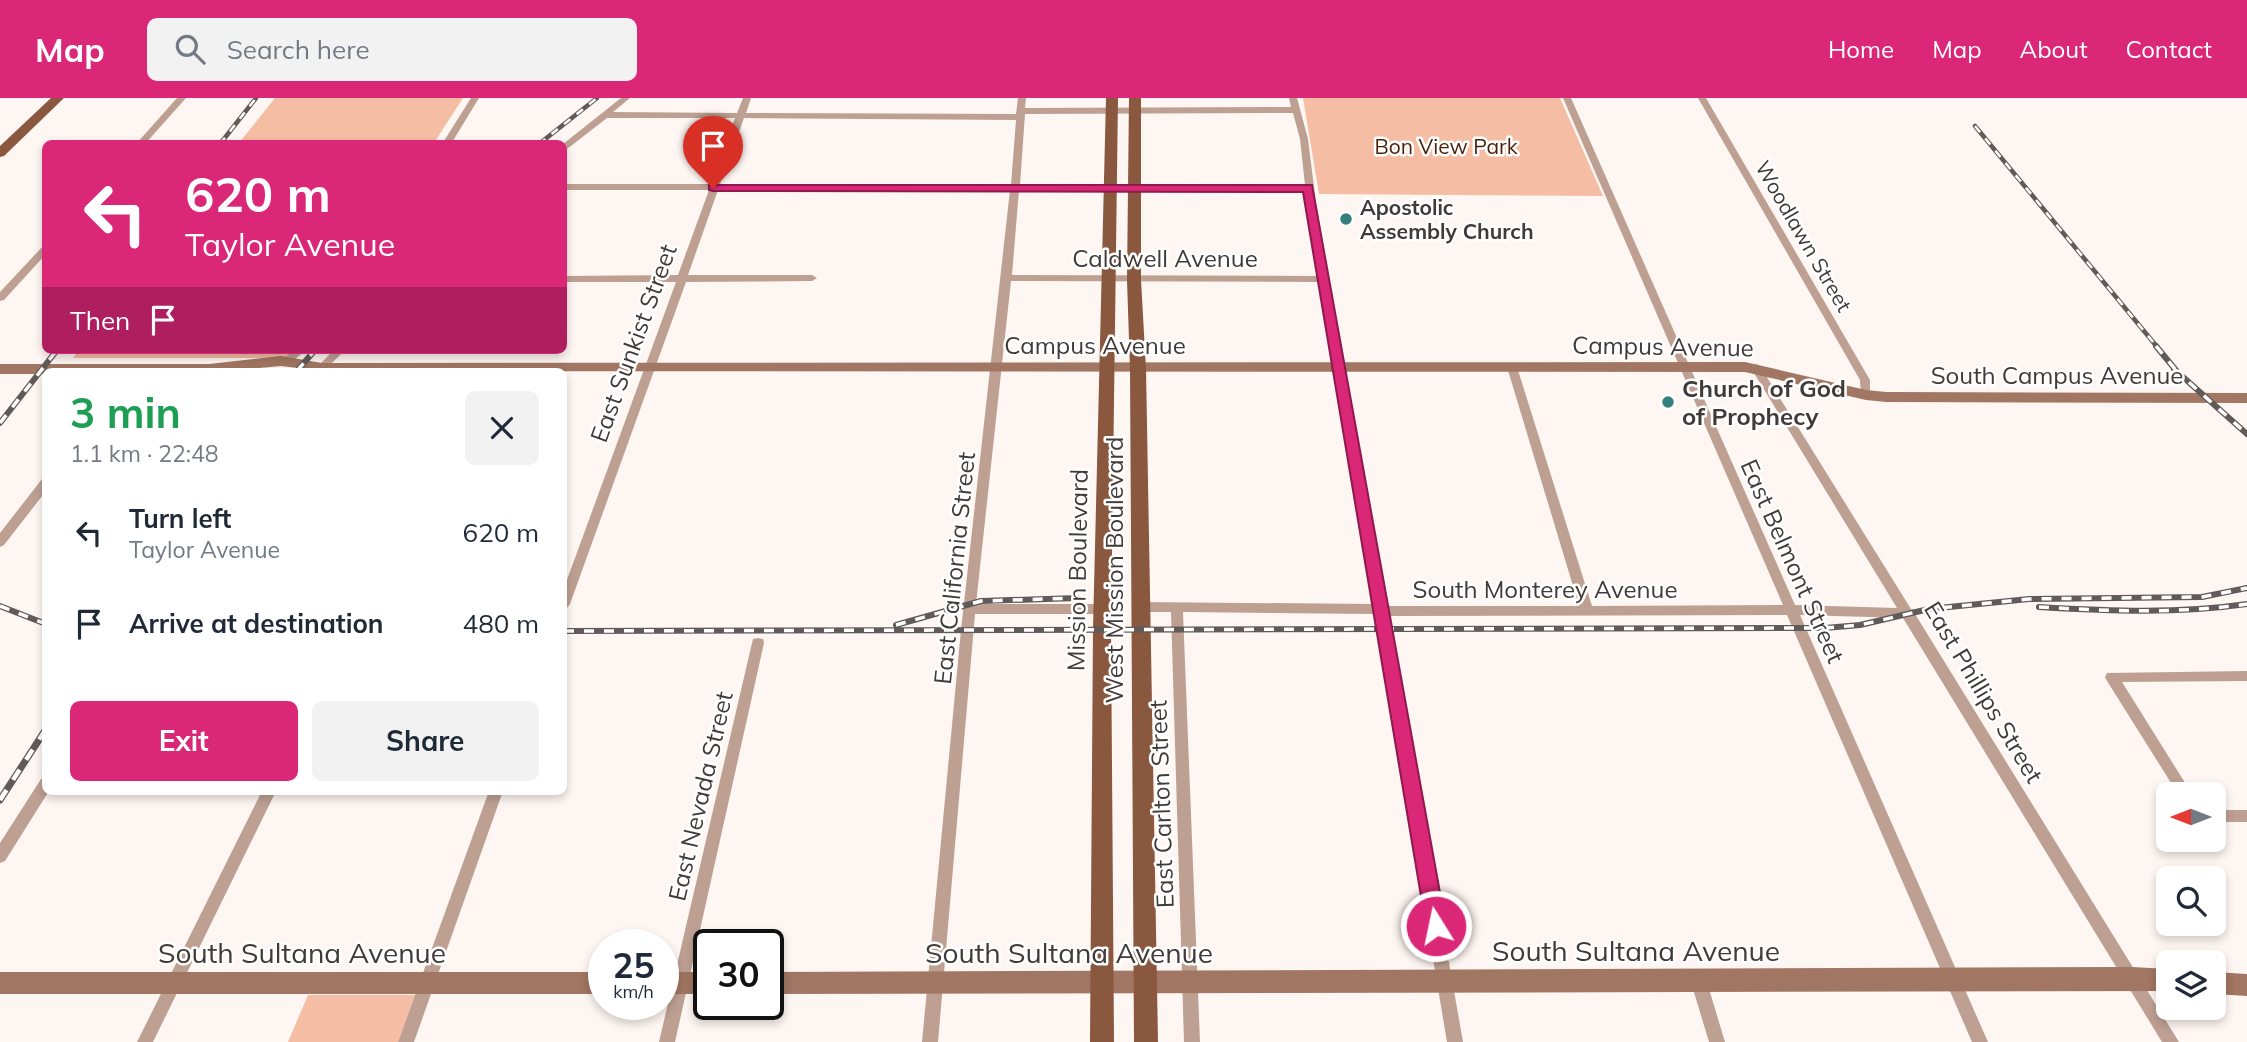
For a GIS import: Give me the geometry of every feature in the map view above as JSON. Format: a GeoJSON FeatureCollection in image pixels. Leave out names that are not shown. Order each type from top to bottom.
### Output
{"type":"FeatureCollection","features":[{"type":"Feature","properties":{"kind":"main road"},"geometry":{"type":"LineString","coordinates":[[0,153],[58,98]]}},
{"type":"Feature","properties":{"kind":"main road","name":"Mission Boulevard"},"geometry":{"type":"LineString","coordinates":[[1102,1042],[1102,609],[1112,104]]}},
{"type":"Feature","properties":{"kind":"main road","name":"West Mission Boulevard"},"geometry":{"type":"LineString","coordinates":[[1135,104],[1134,280],[1138,369],[1146,1042]]}},
{"type":"Feature","properties":{"kind":"street"},"geometry":{"type":"LineString","coordinates":[[144,140],[182,98]]}},
{"type":"Feature","properties":{"kind":"street"},"geometry":{"type":"LineString","coordinates":[[449,140],[475,98]]}},
{"type":"Feature","properties":{"kind":"street"},"geometry":{"type":"LineString","coordinates":[[567,146],[626,98]]}},
{"type":"Feature","properties":{"kind":"street","name":"East Sunkist Street"},"geometry":{"type":"LineString","coordinates":[[567,596],[747,98]]}},
{"type":"Feature","properties":{"kind":"street"},"geometry":{"type":"LineString","coordinates":[[1293,98],[1304,139],[1308,188],[1455,1042]]}},
{"type":"Feature","properties":{"kind":"street","name":"East Belmont Street"},"geometry":{"type":"LineString","coordinates":[[1567,98],[1980,1042]]}},
{"type":"Feature","properties":{"kind":"street","name":"Woodlawn Street"},"geometry":{"type":"LineString","coordinates":[[1702,98],[1865,380],[1866,395]]}},
{"type":"Feature","properties":{"kind":"street"},"geometry":{"type":"LineString","coordinates":[[605,115],[741,116],[1112,104],[1295,110]]}},
{"type":"Feature","properties":{"kind":"street","name":"East California Street"},"geometry":{"type":"LineString","coordinates":[[930,1042],[970,609],[998,368],[1020,108]]}},
{"type":"Feature","properties":{"kind":"street"},"geometry":{"type":"LineString","coordinates":[[567,187],[1308,188]]}},
{"type":"Feature","properties":{"kind":"street"},"geometry":{"type":"LineString","coordinates":[[0,298],[42,252]]}},
{"type":"Feature","properties":{"kind":"street"},"geometry":{"type":"LineString","coordinates":[[567,279],[812,278]]}},
{"type":"Feature","properties":{"kind":"street","name":"Caldwell Avenue"},"geometry":{"type":"LineString","coordinates":[[1006,278],[1324,279]]}},
{"type":"Feature","properties":{"kind":"street"},"geometry":{"type":"LineString","coordinates":[[284,363],[296,354]]}},
{"type":"Feature","properties":{"kind":"street"},"geometry":{"type":"LineString","coordinates":[[319,368],[335,354]]}},
{"type":"Feature","properties":{"kind":"street","name":"Campus Avenue"},"geometry":{"type":"LineString","coordinates":[[219,368],[230,365],[284,363],[313,364],[316,368]]}},
{"type":"Feature","properties":{"kind":"street"},"geometry":{"type":"LineString","coordinates":[[1512,367],[1587,611]]}},
{"type":"Feature","properties":{"kind":"street","name":"Campus Avenue"},"geometry":{"type":"LineString","coordinates":[[564,368],[1756,368],[1866,395]]}},
{"type":"Feature","properties":{"kind":"street","name":"East Phillips Street"},"geometry":{"type":"LineString","coordinates":[[1756,368],[2171,1042]]}},
{"type":"Feature","properties":{"kind":"street","name":"Campus Avenue"},"geometry":{"type":"LineString","coordinates":[[0,369],[42,369]]}},
{"type":"Feature","properties":{"kind":"street","name":"South Campus Avenue"},"geometry":{"type":"LineString","coordinates":[[1866,395],[2247,398]]}},
{"type":"Feature","properties":{"kind":"street"},"geometry":{"type":"LineString","coordinates":[[0,542],[42,487]]}},
{"type":"Feature","properties":{"kind":"street","name":"South Monterey Avenue"},"geometry":{"type":"LineString","coordinates":[[1140,607],[1399,612],[1791,610],[1909,613]]}},
{"type":"Feature","properties":{"kind":"street","name":"East Carlton Street"},"geometry":{"type":"LineString","coordinates":[[1177,607],[1192,1042]]}},
{"type":"Feature","properties":{"kind":"street"},"geometry":{"type":"LineString","coordinates":[[970,609],[1102,609]]}},
{"type":"Feature","properties":{"kind":"street","name":"East Nevada Street"},"geometry":{"type":"LineString","coordinates":[[679,955],[758,643]]}},
{"type":"Feature","properties":{"kind":"street"},"geometry":{"type":"LineString","coordinates":[[2178,782],[2112,677],[2247,676]]}},
{"type":"Feature","properties":{"kind":"street"},"geometry":{"type":"LineString","coordinates":[[0,856],[42,789]]}},
{"type":"Feature","properties":{"kind":"street"},"geometry":{"type":"LineString","coordinates":[[145,1042],[267,795]]}},
{"type":"Feature","properties":{"kind":"street"},"geometry":{"type":"LineString","coordinates":[[406,1042],[495,795]]}},
{"type":"Feature","properties":{"kind":"street"},"geometry":{"type":"LineString","coordinates":[[2226,816],[2247,816]]}},
{"type":"Feature","properties":{"kind":"street"},"geometry":{"type":"LineString","coordinates":[[1698,979],[1717,1042]]}},
{"type":"Feature","properties":{"kind":"street","name":"South Sultana Avenue"},"geometry":{"type":"LineString","coordinates":[[784,983],[2156,979]]}},
{"type":"Feature","properties":{"kind":"street","name":"South Sultana Avenue"},"geometry":{"type":"LineString","coordinates":[[0,983],[588,983]]}},
{"type":"Feature","properties":{"kind":"street"},"geometry":{"type":"LineString","coordinates":[[2226,984],[2247,985]]}},
{"type":"Feature","properties":{"kind":"street","name":"East Nevada Street"},"geometry":{"type":"LineString","coordinates":[[667,1042],[669,1020]]}},
{"type":"Feature","properties":{"kind":"green space"},"geometry":{"type":"Polygon","coordinates":[[[275,98],[463,98],[436,140],[241,140],[275,98]]]}},
{"type":"Feature","properties":{"kind":"green space","name":"Bon View Park"},"geometry":{"type":"Polygon","coordinates":[[[1303,98],[1560,98],[1603,196],[1319,194],[1303,98]]]}},
{"type":"Feature","properties":{"kind":"green space"},"geometry":{"type":"Polygon","coordinates":[[[76,354],[292,354],[288,358],[73,358],[76,354]]]}},
{"type":"Feature","properties":{"kind":"green space"},"geometry":{"type":"Polygon","coordinates":[[[308,995],[415,995],[398,1042],[288,1042],[308,995]]]}},
{"type":"Feature","properties":{"kind":"railway"},"geometry":{"type":"LineString","coordinates":[[223,140],[256,98]]}},
{"type":"Feature","properties":{"kind":"railway"},"geometry":{"type":"LineString","coordinates":[[544,140],[597,98]]}},
{"type":"Feature","properties":{"kind":"railway"},"geometry":{"type":"LineString","coordinates":[[1975,126],[2158,348]]}},
{"type":"Feature","properties":{"kind":"railway"},"geometry":{"type":"LineString","coordinates":[[2156,346],[2177,372]]}},
{"type":"Feature","properties":{"kind":"railway"},"geometry":{"type":"LineString","coordinates":[[43,368],[54,354]]}},
{"type":"Feature","properties":{"kind":"railway"},"geometry":{"type":"LineString","coordinates":[[300,368],[312,354]]}},
{"type":"Feature","properties":{"kind":"railway"},"geometry":{"type":"LineString","coordinates":[[0,423],[42,369]]}},
{"type":"Feature","properties":{"kind":"railway"},"geometry":{"type":"LineString","coordinates":[[2174,369],[2177,372]]}},
{"type":"Feature","properties":{"kind":"railway"},"geometry":{"type":"LineString","coordinates":[[2177,372],[2247,434]]}},
{"type":"Feature","properties":{"kind":"railway"},"geometry":{"type":"LineString","coordinates":[[567,631],[1825,628],[1860,625],[1929,609],[2029,599],[2202,597],[2247,588]]}},
{"type":"Feature","properties":{"kind":"railway"},"geometry":{"type":"LineString","coordinates":[[896,625],[981,601],[1078,598]]}},
{"type":"Feature","properties":{"kind":"railway"},"geometry":{"type":"LineString","coordinates":[[2039,607],[2169,610],[2247,604]]}},
{"type":"Feature","properties":{"kind":"railway"},"geometry":{"type":"LineString","coordinates":[[0,606],[42,622]]}},
{"type":"Feature","properties":{"kind":"railway"},"geometry":{"type":"LineString","coordinates":[[0,800],[42,735]]}},
{"type":"Feature","properties":{"kind":"place","name":"Apostolic Assembly Church"},"geometry":{"type":"Point","coordinates":[1346,219]}},
{"type":"Feature","properties":{"kind":"place","name":"Church of God of Prophecy"},"geometry":{"type":"Point","coordinates":[1668,402]}},
{"type":"Feature","properties":{"kind":"route"},"geometry":{"type":"LineString","coordinates":[[713,188],[1308,188],[1436,926]]}}]}
